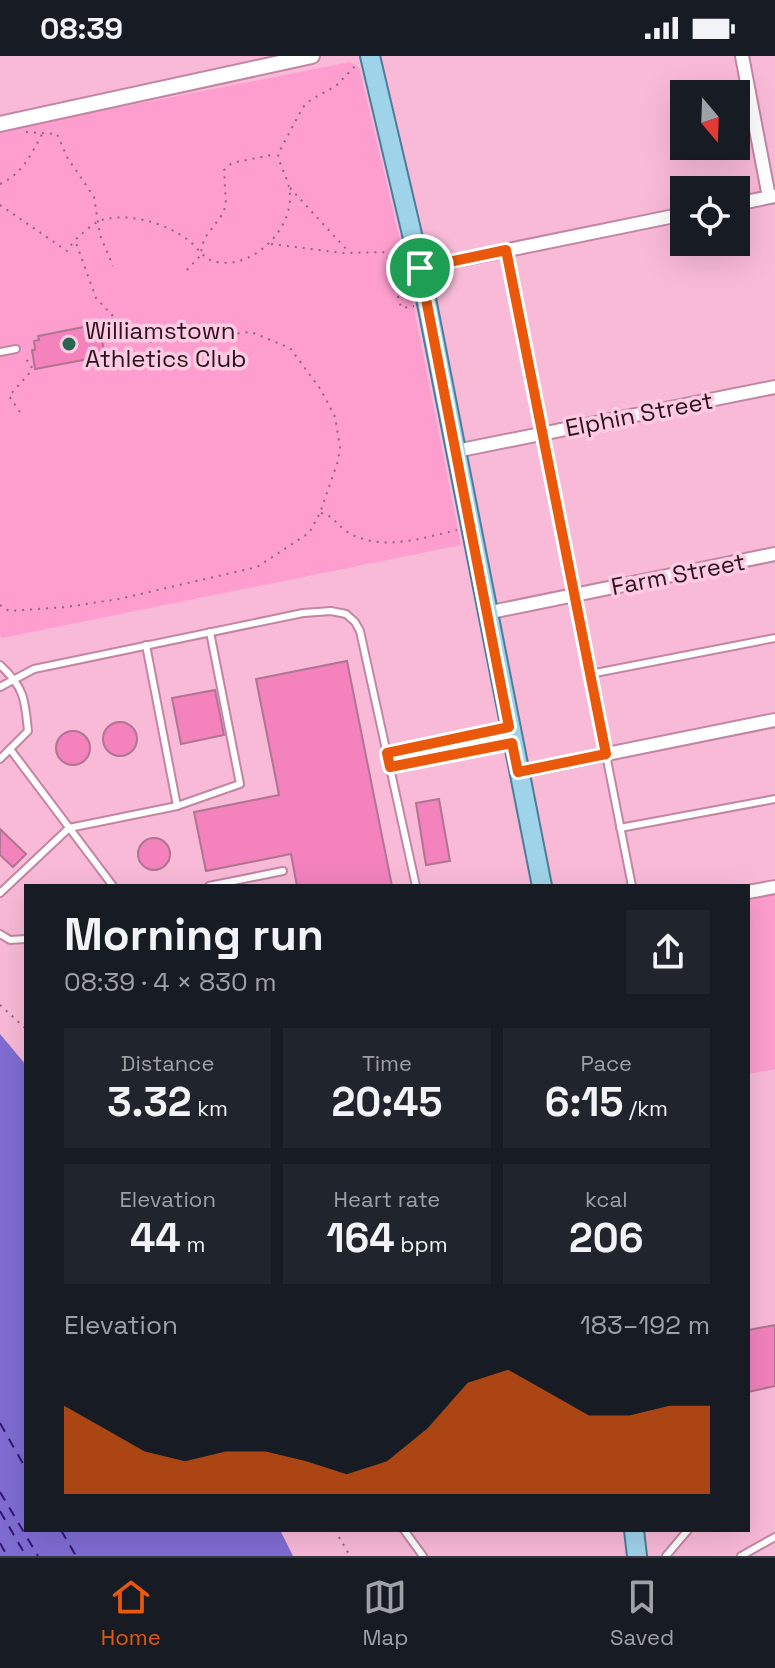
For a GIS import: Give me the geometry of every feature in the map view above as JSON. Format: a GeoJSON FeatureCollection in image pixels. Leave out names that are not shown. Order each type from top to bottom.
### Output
{"type":"FeatureCollection","features":[{"type":"Feature","properties":{"kind":"main road"},"geometry":{"type":"LineString","coordinates":[[363,60],[420,268],[542,884]]}},
{"type":"Feature","properties":{"kind":"street"},"geometry":{"type":"LineString","coordinates":[[4,120],[312,56]]}},
{"type":"Feature","properties":{"kind":"street"},"geometry":{"type":"LineString","coordinates":[[742,56],[772,196],[750,201]]}},
{"type":"Feature","properties":{"kind":"street"},"geometry":{"type":"LineString","coordinates":[[420,268],[670,217]]}},
{"type":"Feature","properties":{"kind":"street","name":"Elphin Street"},"geometry":{"type":"LineString","coordinates":[[456,451],[775,387]]}},
{"type":"Feature","properties":{"kind":"street","name":"Farm Street"},"geometry":{"type":"LineString","coordinates":[[486,613],[775,554]]}},
{"type":"Feature","properties":{"kind":"street"},"geometry":{"type":"LineString","coordinates":[[518,772],[775,720]]}},
{"type":"Feature","properties":{"kind":"street"},"geometry":{"type":"LineString","coordinates":[[750,892],[775,887]]}},
{"type":"Feature","properties":{"kind":"lane"},"geometry":{"type":"LineString","coordinates":[[506,250],[632,884]]}},
{"type":"Feature","properties":{"kind":"lane"},"geometry":{"type":"LineString","coordinates":[[0,352],[16,349]]}},
{"type":"Feature","properties":{"kind":"lane"},"geometry":{"type":"LineString","coordinates":[[0,687],[34,669],[146,645],[303,613],[331,611],[346,614],[360,631],[416,884]]}},
{"type":"Feature","properties":{"kind":"lane"},"geometry":{"type":"LineString","coordinates":[[0,893],[69,828],[177,806],[240,784],[210,632]]}},
{"type":"Feature","properties":{"kind":"lane"},"geometry":{"type":"LineString","coordinates":[[590,674],[775,638]]}},
{"type":"Feature","properties":{"kind":"lane"},"geometry":{"type":"LineString","coordinates":[[146,645],[177,806]]}},
{"type":"Feature","properties":{"kind":"lane"},"geometry":{"type":"LineString","coordinates":[[0,665],[14,678],[25,699],[28,731],[0,759]]}},
{"type":"Feature","properties":{"kind":"lane"},"geometry":{"type":"LineString","coordinates":[[387,753],[511,735]]}},
{"type":"Feature","properties":{"kind":"lane"},"geometry":{"type":"LineString","coordinates":[[390,767],[511,735]]}},
{"type":"Feature","properties":{"kind":"lane"},"geometry":{"type":"LineString","coordinates":[[10,749],[111,884]]}},
{"type":"Feature","properties":{"kind":"lane"},"geometry":{"type":"LineString","coordinates":[[620,828],[775,799]]}},
{"type":"Feature","properties":{"kind":"lane"},"geometry":{"type":"LineString","coordinates":[[219,884],[283,871]]}},
{"type":"Feature","properties":{"kind":"lane"},"geometry":{"type":"LineString","coordinates":[[0,934],[4,938],[22,939]]}},
{"type":"Feature","properties":{"kind":"lane"},"geometry":{"type":"LineString","coordinates":[[405,1532],[423,1556]]}},
{"type":"Feature","properties":{"kind":"lane"},"geometry":{"type":"LineString","coordinates":[[666,1556],[688,1532]]}},
{"type":"Feature","properties":{"kind":"lane"},"geometry":{"type":"LineString","coordinates":[[741,1556],[775,1537]]}},
{"type":"Feature","properties":{"kind":"path"},"geometry":{"type":"LineString","coordinates":[[350,253],[289,187],[281,171],[278,154],[303,107],[336,86],[363,60]]}},
{"type":"Feature","properties":{"kind":"path"},"geometry":{"type":"LineString","coordinates":[[4,120],[16,132],[57,134],[67,157],[94,197],[100,235],[113,266]]}},
{"type":"Feature","properties":{"kind":"path"},"geometry":{"type":"LineString","coordinates":[[0,184],[15,177],[24,167],[43,133]]}},
{"type":"Feature","properties":{"kind":"path"},"geometry":{"type":"LineString","coordinates":[[187,270],[201,253],[204,239],[226,205],[224,170],[232,163],[278,154]]}},
{"type":"Feature","properties":{"kind":"path"},"geometry":{"type":"LineString","coordinates":[[0,205],[67,251],[75,240],[98,222],[118,217],[147,220],[188,239],[201,253],[220,263],[238,260],[269,244],[284,226],[291,199],[289,187]]}},
{"type":"Feature","properties":{"kind":"path"},"geometry":{"type":"LineString","coordinates":[[0,605],[9,611],[66,607],[119,599],[257,567],[309,533],[320,513],[338,461],[340,447],[335,417],[321,390],[290,348],[251,332],[152,342],[128,332],[96,298],[75,240]]}},
{"type":"Feature","properties":{"kind":"path"},"geometry":{"type":"LineString","coordinates":[[269,244],[350,253],[383,252],[387,255],[402,308],[415,306]]}},
{"type":"Feature","properties":{"kind":"path"},"geometry":{"type":"LineString","coordinates":[[16,349],[32,370],[9,396],[20,412]]}},
{"type":"Feature","properties":{"kind":"path"},"geometry":{"type":"LineString","coordinates":[[320,513],[331,516],[346,531],[372,541],[410,542],[471,526]]}},
{"type":"Feature","properties":{"kind":"path"},"geometry":{"type":"LineString","coordinates":[[0,1005],[24,1027]]}},
{"type":"Feature","properties":{"kind":"path"},"geometry":{"type":"LineString","coordinates":[[336,1532],[350,1556]]}},
{"type":"Feature","properties":{"kind":"shaded area"},"geometry":{"type":"Polygon","coordinates":[[[350,62],[359,67],[402,249],[461,545],[2,638],[0,131],[350,62]]]}},
{"type":"Feature","properties":{"kind":"shaded area"},"geometry":{"type":"Polygon","coordinates":[[[775,886],[775,1069],[750,1074],[750,892],[775,886]]]}},
{"type":"Feature","properties":{"kind":"shaded area"},"geometry":{"type":"Polygon","coordinates":[[[0,1034],[24,1063],[24,1532],[281,1532],[293,1556],[0,1556],[0,1034]]]}},
{"type":"Feature","properties":{"kind":"building","name":"Williamstown Athletics Club"},"geometry":{"type":"Polygon","coordinates":[[[99,324],[105,356],[35,369],[32,350],[35,350],[34,341],[39,340],[38,336],[99,324]]]}},
{"type":"Feature","properties":{"kind":"building"},"geometry":{"type":"Polygon","coordinates":[[[347,661],[392,884],[297,884],[291,854],[206,871],[194,812],[279,795],[256,679],[347,661]]]}},
{"type":"Feature","properties":{"kind":"building"},"geometry":{"type":"Polygon","coordinates":[[[215,690],[224,735],[181,744],[172,698],[215,690]]]}},
{"type":"Feature","properties":{"kind":"building"},"geometry":{"type":"Polygon","coordinates":[[[120,722],[132,727],[137,739],[132,751],[120,756],[108,751],[103,739],[108,727],[120,722]]]}},
{"type":"Feature","properties":{"kind":"building"},"geometry":{"type":"Polygon","coordinates":[[[73,731],[85,736],[90,748],[85,760],[73,765],[61,760],[56,748],[61,736],[73,731]]]}},
{"type":"Feature","properties":{"kind":"building"},"geometry":{"type":"Polygon","coordinates":[[[439,799],[450,861],[426,865],[416,803],[439,799]]]}},
{"type":"Feature","properties":{"kind":"building"},"geometry":{"type":"Polygon","coordinates":[[[0,829],[26,854],[13,867],[0,855],[0,829]]]}},
{"type":"Feature","properties":{"kind":"building"},"geometry":{"type":"Polygon","coordinates":[[[154,838],[165,843],[170,854],[165,865],[154,870],[143,865],[138,854],[143,843],[154,838]]]}},
{"type":"Feature","properties":{"kind":"building"},"geometry":{"type":"Polygon","coordinates":[[[775,1325],[775,1386],[750,1392],[750,1330],[775,1325]]]}},
{"type":"Feature","properties":{"kind":"ferry route"},"geometry":{"type":"LineString","coordinates":[[0,1423],[24,1465]]}},
{"type":"Feature","properties":{"kind":"ferry route"},"geometry":{"type":"LineString","coordinates":[[0,1492],[38,1556]]}},
{"type":"Feature","properties":{"kind":"ferry route"},"geometry":{"type":"LineString","coordinates":[[0,1511],[26,1556]]}},
{"type":"Feature","properties":{"kind":"ferry route"},"geometry":{"type":"LineString","coordinates":[[62,1532],[76,1556]]}},
{"type":"Feature","properties":{"kind":"ferry route"},"geometry":{"type":"LineString","coordinates":[[0,1543],[7,1556]]}},
{"type":"Feature","properties":{"kind":"place","name":"Williamstown Athletics Club"},"geometry":{"type":"Point","coordinates":[69,344]}},
{"type":"Feature","properties":{"kind":"route"},"geometry":{"type":"LineString","coordinates":[[506,250],[606,754],[518,772],[512,743],[390,767],[387,753],[509,727],[420,268],[506,250]]}}]}
